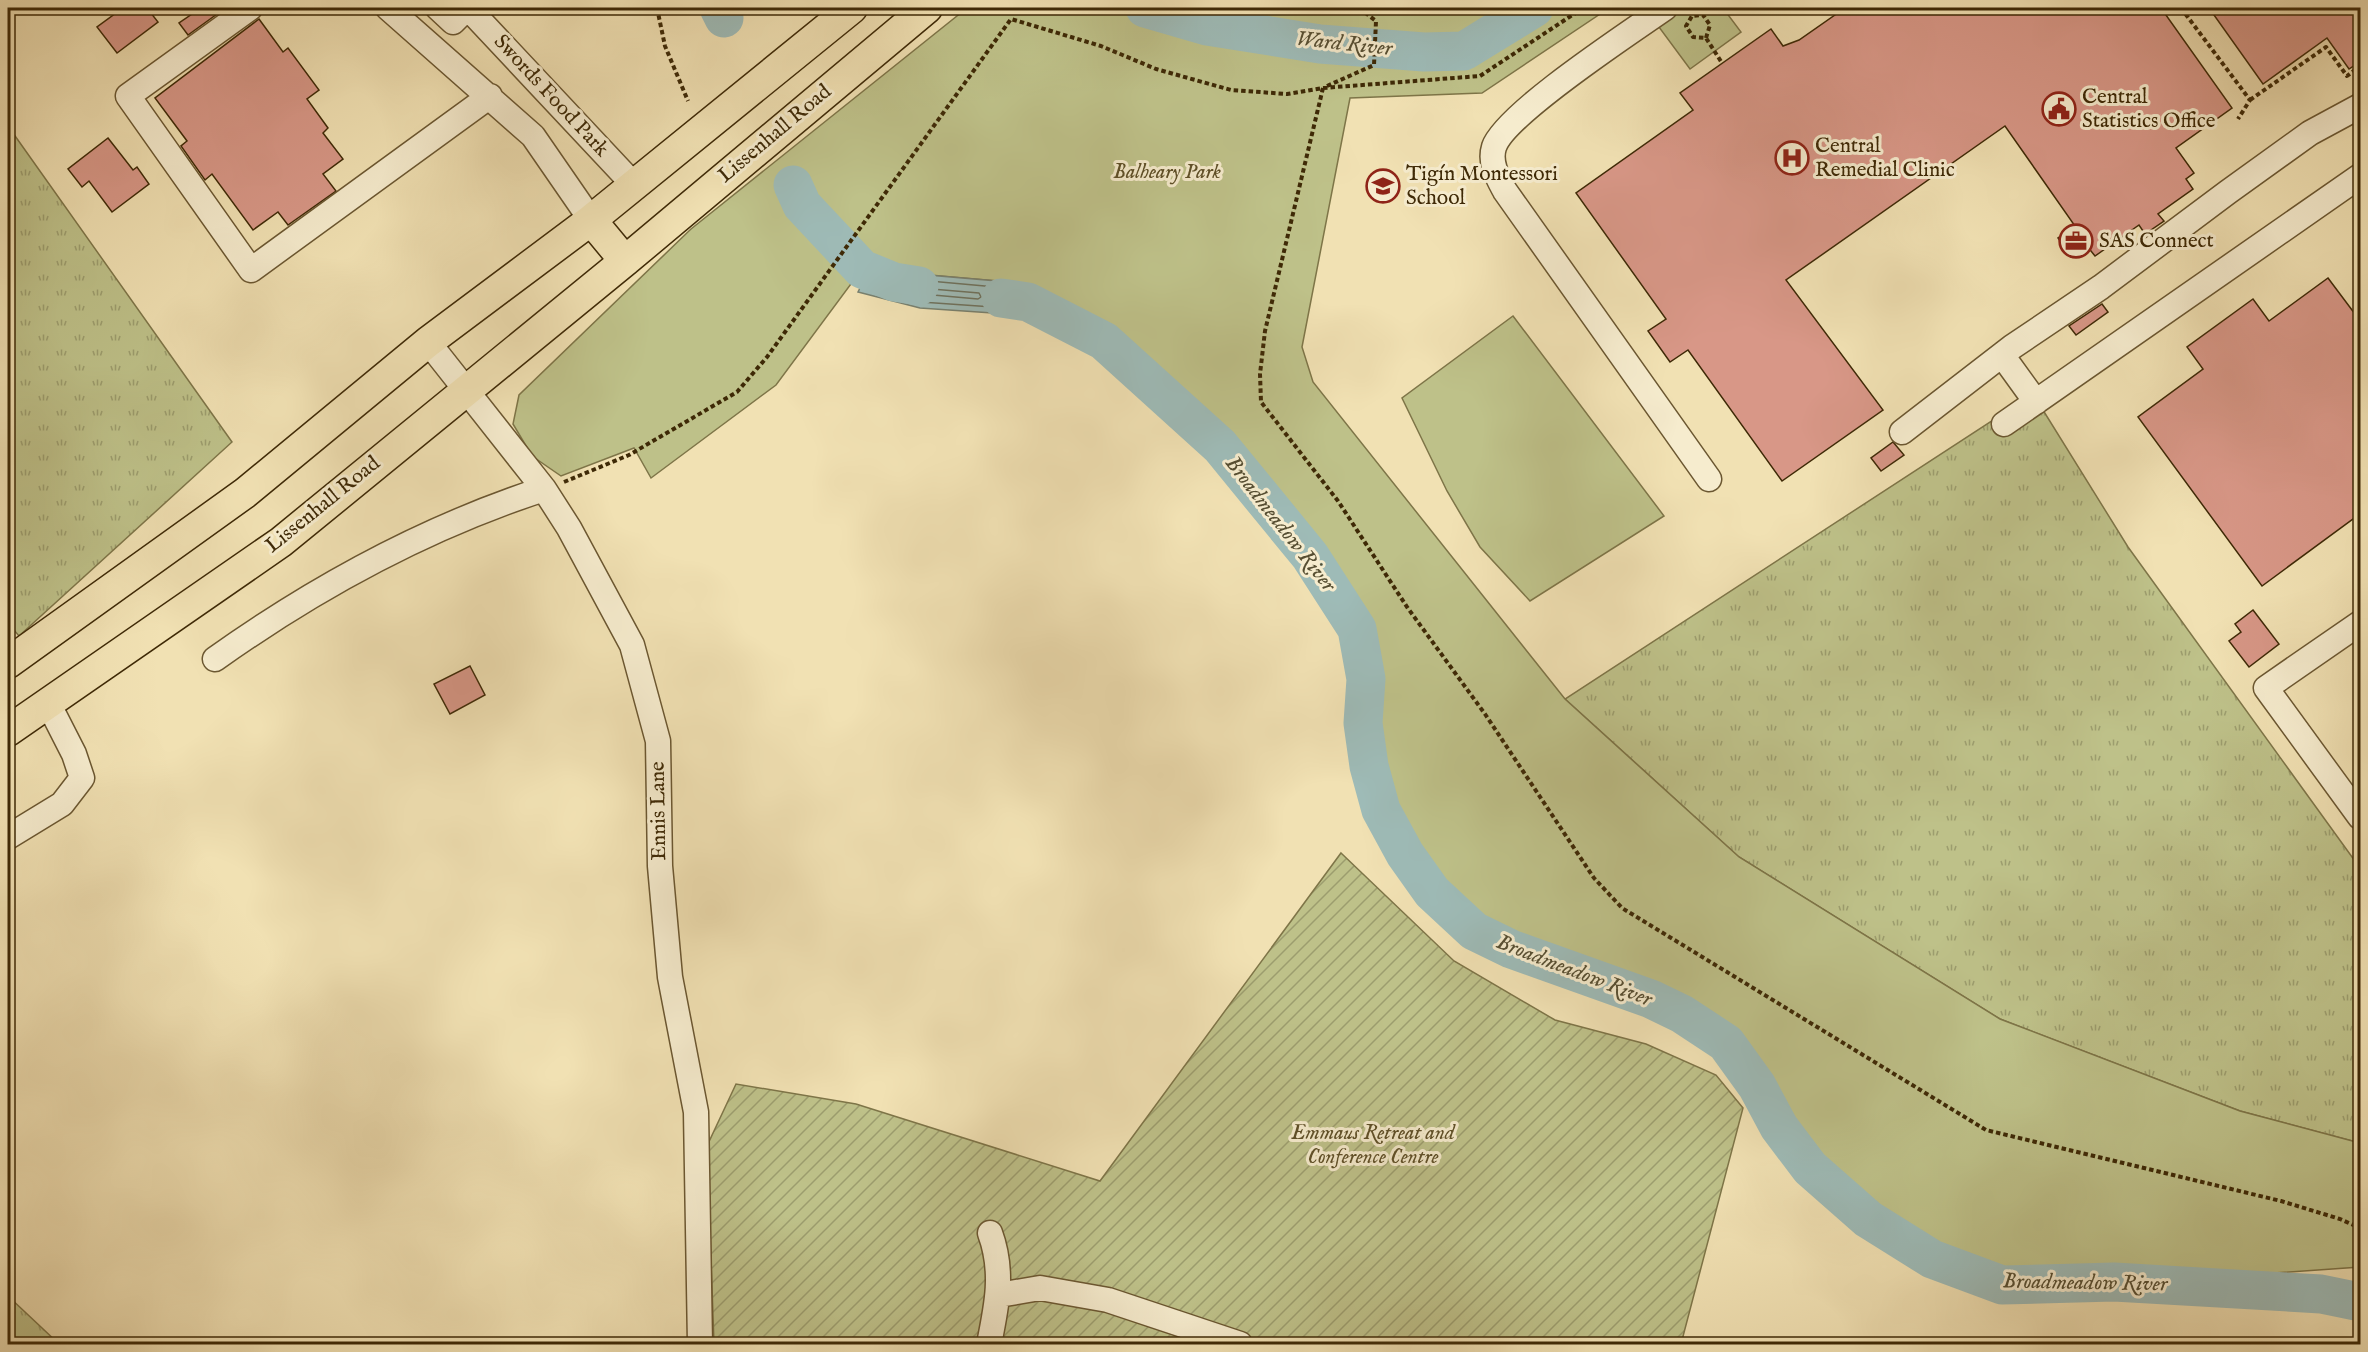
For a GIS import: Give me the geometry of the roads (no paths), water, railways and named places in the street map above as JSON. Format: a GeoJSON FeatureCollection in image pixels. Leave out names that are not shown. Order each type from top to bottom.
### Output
{"type":"FeatureCollection","features":[{"type":"Feature","properties":{"kind":"main road"},"geometry":{"type":"LineString","coordinates":[[8,663],[245,493],[428,342],[591,220],[852,8]]}},
{"type":"Feature","properties":{"kind":"main road","name":"Lissenhall Road"},"geometry":{"type":"LineString","coordinates":[[8,731],[281,542],[464,390],[625,261],[927,8]]}},
{"type":"Feature","properties":{"kind":"main road"},"geometry":{"type":"LineString","coordinates":[[591,220],[625,261]]}},
{"type":"Feature","properties":{"kind":"street"},"geometry":{"type":"LineString","coordinates":[[250,8],[128,96],[251,270],[490,96]]}},
{"type":"Feature","properties":{"kind":"street"},"geometry":{"type":"LineString","coordinates":[[388,8],[533,136],[591,220]]}},
{"type":"Feature","properties":{"kind":"street"},"geometry":{"type":"LineString","coordinates":[[438,8],[453,22],[467,8]]}},
{"type":"Feature","properties":{"kind":"street","name":"Swords Food Park"},"geometry":{"type":"LineString","coordinates":[[467,8],[634,185]]}},
{"type":"Feature","properties":{"kind":"street"},"geometry":{"type":"LineString","coordinates":[[1665,8],[1549,91],[1509,124],[1494,148],[1494,170],[1505,191],[1709,479]]}},
{"type":"Feature","properties":{"kind":"street"},"geometry":{"type":"LineString","coordinates":[[1902,432],[2002,355],[2101,287],[2310,134],[2361,106]]}},
{"type":"Feature","properties":{"kind":"street"},"geometry":{"type":"LineString","coordinates":[[2004,424],[2361,176]]}},
{"type":"Feature","properties":{"kind":"street","name":"Ennis Lane"},"geometry":{"type":"LineString","coordinates":[[428,342],[544,489],[569,528],[632,645],[658,741],[660,866],[670,977],[696,1112],[700,1344]]}},
{"type":"Feature","properties":{"kind":"street"},"geometry":{"type":"LineString","coordinates":[[2002,355],[2036,402]]}},
{"type":"Feature","properties":{"kind":"street"},"geometry":{"type":"LineString","coordinates":[[215,659],[281,612],[415,541],[544,489]]}},
{"type":"Feature","properties":{"kind":"street"},"geometry":{"type":"LineString","coordinates":[[2361,623],[2266,688],[2361,817]]}},
{"type":"Feature","properties":{"kind":"street"},"geometry":{"type":"LineString","coordinates":[[8,837],[62,804],[82,778],[74,754],[48,703]]}},
{"type":"Feature","properties":{"kind":"street"},"geometry":{"type":"LineString","coordinates":[[989,1344],[999,1295],[998,1254],[990,1233]]}},
{"type":"Feature","properties":{"kind":"street"},"geometry":{"type":"LineString","coordinates":[[999,1295],[1040,1288],[1108,1300],[1240,1344]]}},
{"type":"Feature","properties":{"kind":"water"},"geometry":{"type":"Polygon","coordinates":[[[869,270],[1009,282],[1058,303],[1045,323],[1020,315],[920,308],[858,292],[869,270]]]}},
{"type":"Feature","properties":{"kind":"waterway"},"geometry":{"type":"LineString","coordinates":[[719,8],[724,18]]}},
{"type":"Feature","properties":{"kind":"waterway","name":"Ward River"},"geometry":{"type":"LineString","coordinates":[[1145,8],[1207,26],[1320,44],[1424,52],[1464,51],[1534,8]]}},
{"type":"Feature","properties":{"kind":"waterway"},"geometry":{"type":"LineString","coordinates":[[793,185],[802,205],[862,269],[894,282],[919,286]]}},
{"type":"Feature","properties":{"kind":"waterway","name":"Broadmeadow River"},"geometry":{"type":"LineString","coordinates":[[1001,298],[1028,302],[1104,341],[1220,446],[1310,556],[1357,629],[1366,679],[1363,723],[1369,766],[1381,810],[1405,854],[1432,892],[1474,931],[1511,949],[1651,999],[1682,1014],[1726,1043],[1757,1086],[1779,1127],[1810,1168],[1868,1219],[1932,1259],[2002,1285],[2114,1282],[2321,1294],[2360,1302]]}},
{"type":"Feature","properties":{"kind":"place","name":"Central Statistics Office"},"geometry":{"type":"Point","coordinates":[2059,109]}},
{"type":"Feature","properties":{"kind":"place","name":"Central Remedial Clinic"},"geometry":{"type":"Point","coordinates":[1792,158]}},
{"type":"Feature","properties":{"kind":"place","name":"Tigín Montessori School"},"geometry":{"type":"Point","coordinates":[1383,186]}},
{"type":"Feature","properties":{"kind":"place","name":"SAS Connect"},"geometry":{"type":"Point","coordinates":[2076,241]}},
{"type":"Feature","properties":{"kind":"park label","name":"Balheary Park"},"geometry":{"type":"Point","coordinates":[1167,172]}},
{"type":"Feature","properties":{"kind":"park label","name":"Emmaus Retreat and Conference Centre"},"geometry":{"type":"Point","coordinates":[1373,1145]}}]}
